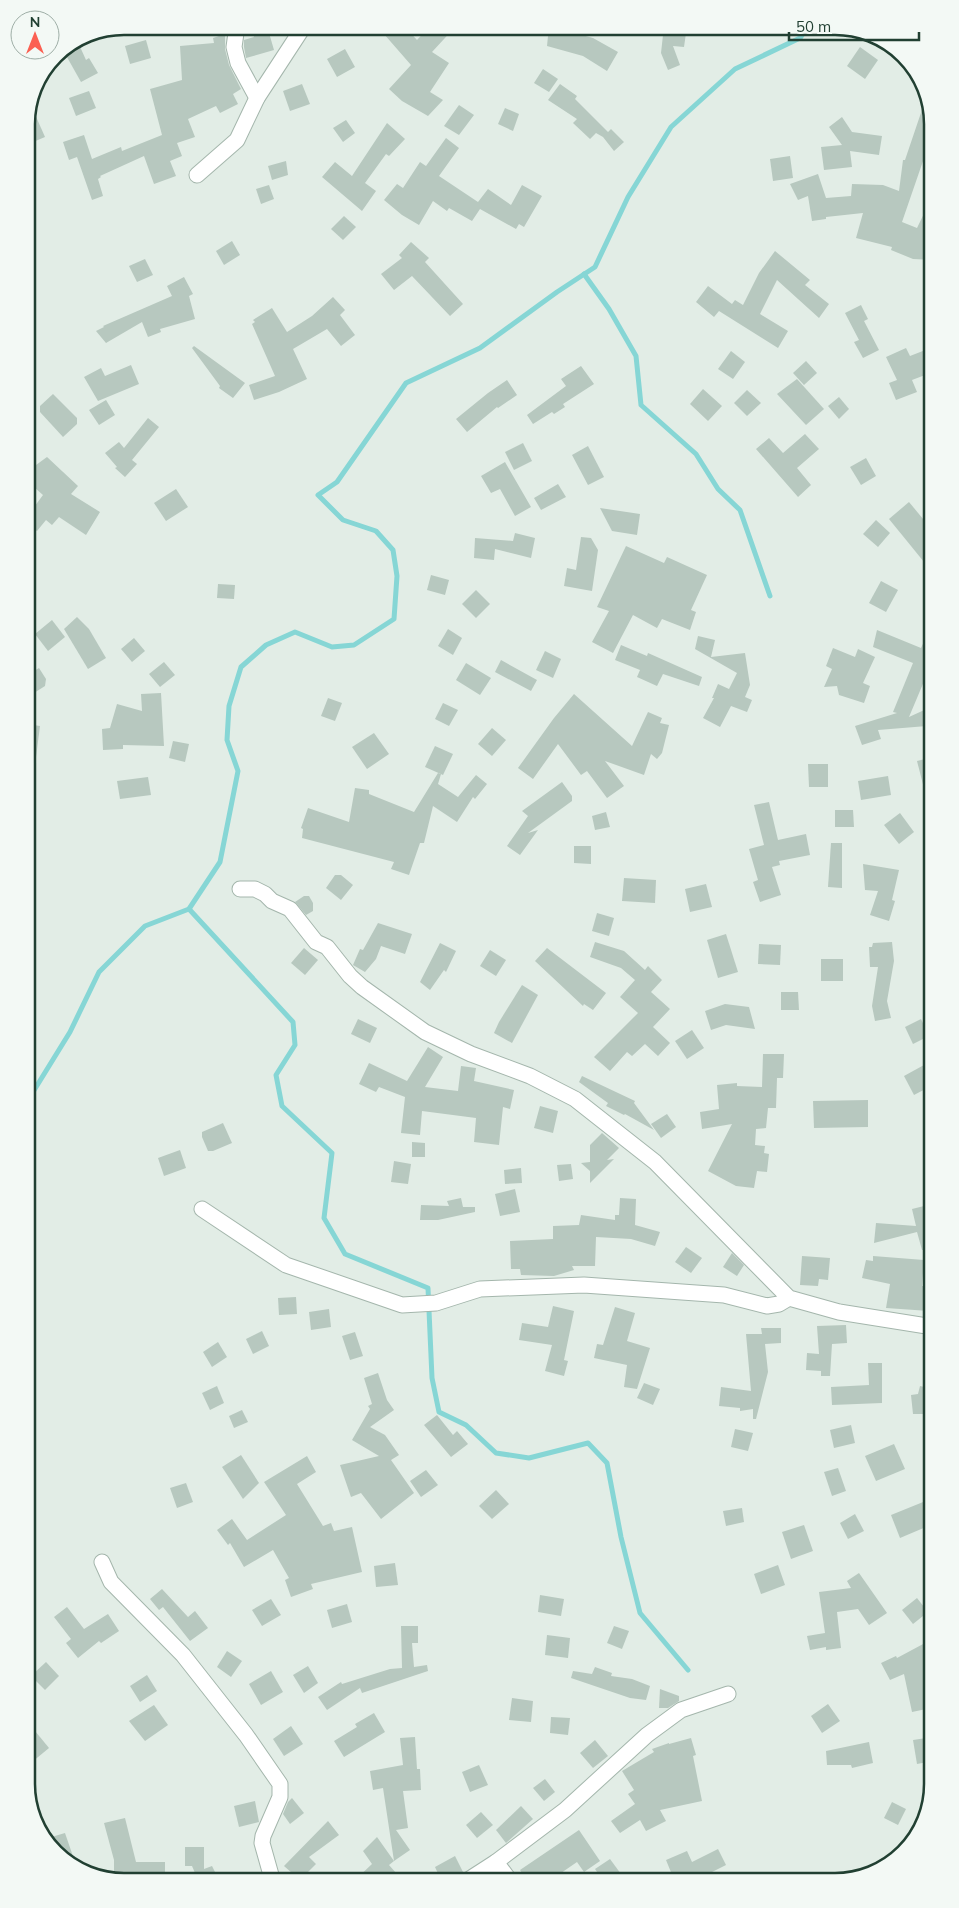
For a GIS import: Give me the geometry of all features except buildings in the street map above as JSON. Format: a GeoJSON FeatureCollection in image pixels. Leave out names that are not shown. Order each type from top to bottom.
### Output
{"type":"FeatureCollection","features":[{"type":"Feature","properties":{"kind":"street"},"geometry":{"type":"LineString","coordinates":[[236,35],[234,47],[238,63],[257,98]]}},
{"type":"Feature","properties":{"kind":"street"},"geometry":{"type":"LineString","coordinates":[[197,175],[237,140],[257,98],[298,35]]}},
{"type":"Feature","properties":{"kind":"street"},"geometry":{"type":"LineString","coordinates":[[240,889],[254,889],[265,894],[272,901],[290,909],[316,942],[327,947],[350,976],[362,987],[425,1032],[471,1054],[530,1076],[575,1099],[655,1162],[789,1298],[839,1312],[924,1326]]}},
{"type":"Feature","properties":{"kind":"street"},"geometry":{"type":"LineString","coordinates":[[202,1209],[286,1265],[402,1305],[436,1302],[480,1289],[584,1285],[724,1295],[767,1306],[779,1304],[789,1298]]}},
{"type":"Feature","properties":{"kind":"street"},"geometry":{"type":"LineString","coordinates":[[102,1562],[111,1582],[183,1655],[246,1735],[280,1784],[280,1797],[263,1836],[262,1844],[270,1873]]}},
{"type":"Feature","properties":{"kind":"street"},"geometry":{"type":"LineString","coordinates":[[479,1873],[564,1810],[647,1735],[681,1710],[728,1694]]}},
{"type":"Feature","properties":{"kind":"street"},"geometry":{"type":"LineString","coordinates":[[496,1862],[504,1873]]}},
{"type":"Feature","properties":{"kind":"waterway"},"geometry":{"type":"LineString","coordinates":[[35,1089],[70,1032],[99,972],[145,926],[189,909],[220,862],[238,771],[227,740],[229,706],[241,667],[266,645],[295,632],[332,647],[354,645],[394,619],[397,576],[393,550],[376,531],[343,520],[318,495],[337,482],[406,383],[480,348],[595,267],[628,197],[671,127],[735,69],[800,38],[802,35]]}},
{"type":"Feature","properties":{"kind":"waterway"},"geometry":{"type":"LineString","coordinates":[[584,274],[609,309],[636,356],[641,405],[696,454],[718,489],[740,510],[770,596]]}},
{"type":"Feature","properties":{"kind":"waterway"},"geometry":{"type":"LineString","coordinates":[[189,909],[293,1022],[295,1045],[276,1075],[282,1106],[332,1153],[324,1218],[345,1254],[428,1288],[432,1378],[439,1412],[466,1425],[496,1453],[529,1458],[588,1443],[607,1463],[621,1537],[640,1613],[688,1670]]}}]}
